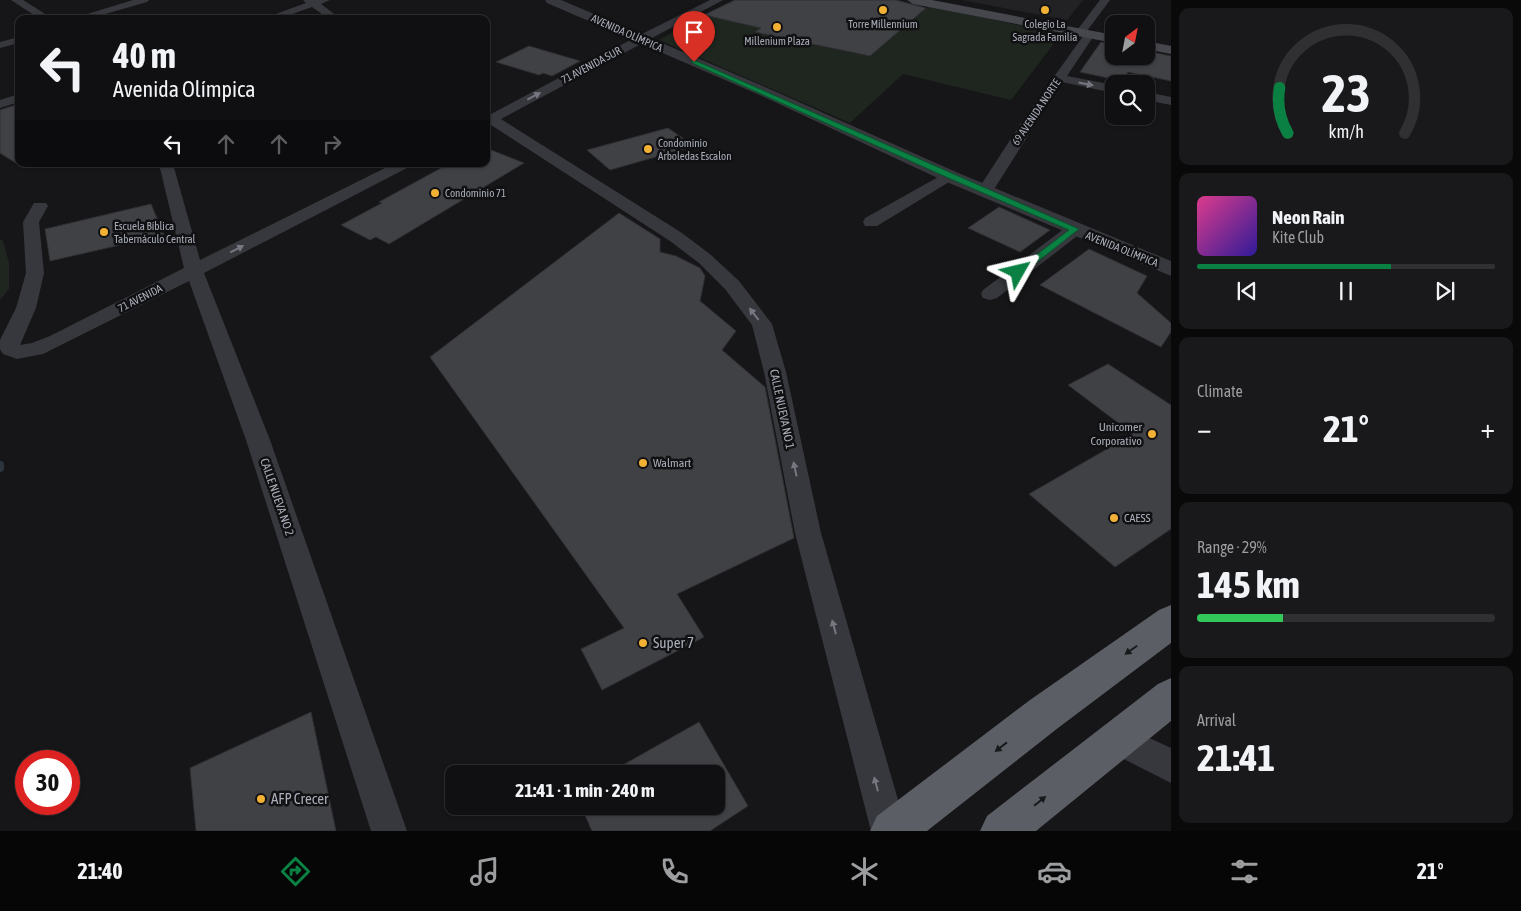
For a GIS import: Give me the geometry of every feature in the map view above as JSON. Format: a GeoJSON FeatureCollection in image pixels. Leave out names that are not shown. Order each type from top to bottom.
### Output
{"type":"FeatureCollection","features":[{"type":"Feature","properties":{"kind":"highway"},"geometry":{"type":"LineString","coordinates":[[891,831],[1044,714],[1171,622]]}},
{"type":"Feature","properties":{"kind":"highway"},"geometry":{"type":"LineString","coordinates":[[1002,831],[1171,697]]}},
{"type":"Feature","properties":{"kind":"main road"},"geometry":{"type":"LineString","coordinates":[[913,0],[1105,35]]}},
{"type":"Feature","properties":{"kind":"main road"},"geometry":{"type":"LineString","coordinates":[[935,0],[1086,32]]}},
{"type":"Feature","properties":{"kind":"main road"},"geometry":{"type":"LineString","coordinates":[[1155,45],[1171,46]]}},
{"type":"Feature","properties":{"kind":"main road"},"geometry":{"type":"LineString","coordinates":[[1155,46],[1171,50]]}},
{"type":"Feature","properties":{"kind":"street"},"geometry":{"type":"LineString","coordinates":[[16,0],[41,15]]}},
{"type":"Feature","properties":{"kind":"street"},"geometry":{"type":"LineString","coordinates":[[90,15],[144,0]]}},
{"type":"Feature","properties":{"kind":"street"},"geometry":{"type":"LineString","coordinates":[[277,15],[311,2],[325,0]]}},
{"type":"Feature","properties":{"kind":"street","name":"AVENIDA OLÍMPICA"},"geometry":{"type":"LineString","coordinates":[[551,0],[949,176],[1171,269]]}},
{"type":"Feature","properties":{"kind":"street","name":"71 AVENIDA SUR"},"geometry":{"type":"LineString","coordinates":[[490,118],[718,0]]}},
{"type":"Feature","properties":{"kind":"street","name":"69 AVENIDA NORTE"},"geometry":{"type":"LineString","coordinates":[[985,191],[1059,78],[1105,0]]}},
{"type":"Feature","properties":{"kind":"street"},"geometry":{"type":"LineString","coordinates":[[311,2],[330,15]]}},
{"type":"Feature","properties":{"kind":"street"},"geometry":{"type":"LineString","coordinates":[[0,45],[15,41]]}},
{"type":"Feature","properties":{"kind":"street"},"geometry":{"type":"LineString","coordinates":[[1059,78],[1105,87]]}},
{"type":"Feature","properties":{"kind":"street"},"geometry":{"type":"LineString","coordinates":[[1155,98],[1171,101]]}},
{"type":"Feature","properties":{"kind":"street"},"geometry":{"type":"LineString","coordinates":[[0,104],[15,99]]}},
{"type":"Feature","properties":{"kind":"street","name":"CALLE NUEVA NO 1"},"geometry":{"type":"LineString","coordinates":[[490,120],[676,237],[697,253],[732,285],[762,324],[775,372],[808,533],[891,831]]}},
{"type":"Feature","properties":{"kind":"street","name":"CALLE NUEVA NO 2"},"geometry":{"type":"LineString","coordinates":[[167,167],[194,271],[258,440],[389,831]]}},
{"type":"Feature","properties":{"kind":"street","name":"71 AVENIDA"},"geometry":{"type":"LineString","coordinates":[[40,206],[31,222],[36,273],[26,308],[9,342],[10,350],[13,352],[25,353],[46,345],[398,167]]}},
{"type":"Feature","properties":{"kind":"street"},"geometry":{"type":"LineString","coordinates":[[871,222],[949,176]]}},
{"type":"Feature","properties":{"kind":"street"},"geometry":{"type":"LineString","coordinates":[[990,294],[1075,229]]}},
{"type":"Feature","properties":{"kind":"street"},"geometry":{"type":"LineString","coordinates":[[1117,739],[1171,766]]}},
{"type":"Feature","properties":{"kind":"shaded area","name":"Colegio La Sagrada Familia"},"geometry":{"type":"Polygon","coordinates":[[[962,0],[1083,0],[1067,20],[962,0]]]}},
{"type":"Feature","properties":{"kind":"shaded area"},"geometry":{"type":"Polygon","coordinates":[[[929,6],[1061,34],[1011,100],[903,74],[850,123],[659,40],[704,15],[761,28],[756,32],[870,56],[929,6]]]}},
{"type":"Feature","properties":{"kind":"shaded area"},"geometry":{"type":"Polygon","coordinates":[[[0,239],[3,241],[9,263],[9,289],[0,300],[0,239]]]}},
{"type":"Feature","properties":{"kind":"building","name":"Millenium Plaza"},"geometry":{"type":"Polygon","coordinates":[[[735,0],[896,0],[926,8],[870,56],[755,32],[761,28],[704,15],[735,0]]]}},
{"type":"Feature","properties":{"kind":"building"},"geometry":{"type":"Polygon","coordinates":[[[1101,42],[1105,43],[1105,65],[1155,65],[1155,53],[1171,56],[1171,81],[1155,78],[1155,75],[1128,72],[1126,75],[1105,75],[1105,77],[1080,72],[1101,42]]]}},
{"type":"Feature","properties":{"kind":"building"},"geometry":{"type":"Polygon","coordinates":[[[529,46],[580,61],[552,76],[543,73],[539,75],[496,62],[529,46]]]}},
{"type":"Feature","properties":{"kind":"building"},"geometry":{"type":"Polygon","coordinates":[[[15,105],[15,162],[0,153],[0,110],[15,105]]]}},
{"type":"Feature","properties":{"kind":"building","name":"Condominio Arboledas Escalon"},"geometry":{"type":"Polygon","coordinates":[[[668,128],[694,146],[610,170],[587,150],[668,128]]]}},
{"type":"Feature","properties":{"kind":"building","name":"Condominio 71"},"geometry":{"type":"Polygon","coordinates":[[[490,150],[524,163],[389,244],[376,237],[370,240],[341,225],[382,203],[379,202],[443,167],[490,167],[490,150]]]}},
{"type":"Feature","properties":{"kind":"building","name":"Escuela Bíblica Tabernáculo Central"},"geometry":{"type":"Polygon","coordinates":[[[151,204],[164,235],[50,261],[45,229],[151,204]]]}},
{"type":"Feature","properties":{"kind":"building"},"geometry":{"type":"Polygon","coordinates":[[[999,207],[1050,230],[1020,252],[968,228],[999,207]]]}},
{"type":"Feature","properties":{"kind":"building","name":"Walmart"},"geometry":{"type":"Polygon","coordinates":[[[619,213],[660,239],[660,252],[676,256],[700,268],[705,276],[700,301],[736,331],[722,350],[765,387],[794,538],[677,594],[704,637],[602,690],[581,649],[624,628],[430,357],[619,213]]]}},
{"type":"Feature","properties":{"kind":"building"},"geometry":{"type":"Polygon","coordinates":[[[1089,249],[1147,276],[1137,293],[1171,323],[1171,332],[1161,347],[1040,285],[1089,249]]]}},
{"type":"Feature","properties":{"kind":"building"},"geometry":{"type":"Polygon","coordinates":[[[1108,364],[1171,405],[1171,529],[1115,567],[1029,494],[1133,434],[1068,385],[1108,364]]]}},
{"type":"Feature","properties":{"kind":"building","name":"AFP Crecer"},"geometry":{"type":"Polygon","coordinates":[[[311,712],[336,831],[196,831],[190,768],[311,712]]]}},
{"type":"Feature","properties":{"kind":"building"},"geometry":{"type":"Polygon","coordinates":[[[699,722],[724,765],[623,765],[699,722]]]}},
{"type":"Feature","properties":{"kind":"building"},"geometry":{"type":"Polygon","coordinates":[[[725,767],[748,806],[710,831],[592,831],[585,815],[725,815],[725,767]]]}},
{"type":"Feature","properties":{"kind":"place","name":"Torre Millennium"},"geometry":{"type":"Point","coordinates":[883,10]}},
{"type":"Feature","properties":{"kind":"place","name":"Colegio La Sagrada Familia"},"geometry":{"type":"Point","coordinates":[1045,10]}},
{"type":"Feature","properties":{"kind":"place","name":"Millenium Plaza"},"geometry":{"type":"Point","coordinates":[777,27]}},
{"type":"Feature","properties":{"kind":"place","name":"Condominio Arboledas Escalon"},"geometry":{"type":"Point","coordinates":[648,149]}},
{"type":"Feature","properties":{"kind":"place","name":"Condominio 71"},"geometry":{"type":"Point","coordinates":[435,193]}},
{"type":"Feature","properties":{"kind":"place","name":"Escuela Bíblica Tabernáculo Central"},"geometry":{"type":"Point","coordinates":[104,232]}},
{"type":"Feature","properties":{"kind":"place","name":"Unicomer Corporativo"},"geometry":{"type":"Point","coordinates":[1152,434]}},
{"type":"Feature","properties":{"kind":"place","name":"Walmart"},"geometry":{"type":"Point","coordinates":[643,463]}},
{"type":"Feature","properties":{"kind":"place","name":"CAESS"},"geometry":{"type":"Point","coordinates":[1114,518]}},
{"type":"Feature","properties":{"kind":"place","name":"Super 7"},"geometry":{"type":"Point","coordinates":[643,643]}},
{"type":"Feature","properties":{"kind":"place","name":"AFP Crecer"},"geometry":{"type":"Point","coordinates":[261,799]}},
{"type":"Feature","properties":{"kind":"route"},"geometry":{"type":"LineString","coordinates":[[694,62],[949,176],[1075,229],[1018,272]]}}]}
